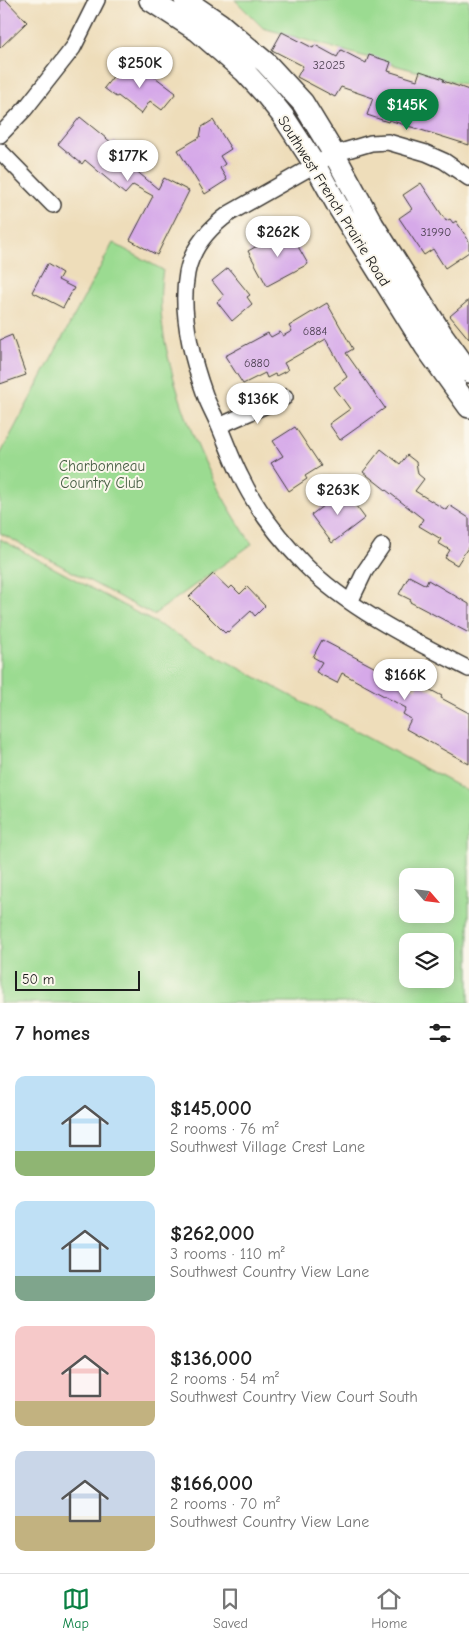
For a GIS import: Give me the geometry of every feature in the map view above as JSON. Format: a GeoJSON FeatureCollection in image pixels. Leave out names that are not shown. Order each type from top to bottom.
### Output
{"type":"FeatureCollection","features":[{"type":"Feature","properties":{"kind":"street"},"geometry":{"type":"LineString","coordinates":[[0,135],[25,109],[74,48],[97,0]]}},
{"type":"Feature","properties":{"kind":"street","name":"Southwest French Prairie Road"},"geometry":{"type":"LineString","coordinates":[[150,0],[198,31],[244,71],[283,116],[425,346],[469,407]]}},
{"type":"Feature","properties":{"kind":"street","name":"Southwest French Prairie Road"},"geometry":{"type":"LineString","coordinates":[[185,0],[220,24],[266,63],[303,104],[334,154],[373,225],[443,336],[469,372]]}},
{"type":"Feature","properties":{"kind":"street"},"geometry":{"type":"LineString","coordinates":[[469,178],[444,161],[407,146],[388,142],[371,143],[334,154],[217,222],[202,239],[192,258],[187,272],[186,287],[191,349],[206,396],[240,476],[258,506],[280,536],[304,564],[350,602],[402,634],[469,669]]}},
{"type":"Feature","properties":{"kind":"street"},"geometry":{"type":"LineString","coordinates":[[0,152],[53,205]]}},
{"type":"Feature","properties":{"kind":"street"},"geometry":{"type":"LineString","coordinates":[[219,426],[285,397]]}},
{"type":"Feature","properties":{"kind":"street"},"geometry":{"type":"LineString","coordinates":[[350,602],[382,546]]}},
{"type":"Feature","properties":{"kind":"green space"},"geometry":{"type":"Polygon","coordinates":[[[235,0],[469,0],[469,86],[263,28],[235,0]]]}},
{"type":"Feature","properties":{"kind":"green space","name":"Charbonneau Country Club"},"geometry":{"type":"Polygon","coordinates":[[[113,243],[163,270],[161,283],[162,321],[169,359],[179,396],[204,461],[226,503],[252,544],[153,615],[0,533],[0,455],[113,243]]]}},
{"type":"Feature","properties":{"kind":"green space"},"geometry":{"type":"Polygon","coordinates":[[[0,539],[469,792],[469,1003],[0,1003],[0,539]]]}},
{"type":"Feature","properties":{"kind":"building"},"geometry":{"type":"Polygon","coordinates":[[[0,0],[6,0],[27,22],[0,48],[0,0]]]}},
{"type":"Feature","properties":{"kind":"building"},"geometry":{"type":"Polygon","coordinates":[[[282,32],[313,48],[315,45],[337,57],[341,50],[366,63],[369,55],[391,62],[388,71],[417,80],[420,71],[469,90],[469,145],[367,115],[373,98],[341,87],[335,97],[297,77],[303,66],[272,50],[282,32]]]}},
{"type":"Feature","properties":{"kind":"building"},"geometry":{"type":"Polygon","coordinates":[[[139,65],[176,93],[162,110],[150,101],[141,114],[118,96],[116,97],[104,88],[119,69],[130,77],[139,65]]]}},
{"type":"Feature","properties":{"kind":"building"},"geometry":{"type":"Polygon","coordinates":[[[80,117],[112,143],[114,141],[140,163],[134,169],[158,189],[164,178],[189,191],[157,255],[130,240],[153,196],[133,185],[125,194],[85,160],[82,164],[58,144],[80,117]]]}},
{"type":"Feature","properties":{"kind":"building"},"geometry":{"type":"Polygon","coordinates":[[[213,120],[231,149],[220,156],[225,164],[220,168],[227,180],[205,194],[178,150],[200,137],[202,127],[213,120]]]}},
{"type":"Feature","properties":{"kind":"building"},"geometry":{"type":"Polygon","coordinates":[[[421,183],[446,221],[450,219],[453,223],[456,221],[469,241],[469,252],[445,268],[433,249],[424,255],[399,218],[412,209],[403,195],[421,183]]]}},
{"type":"Feature","properties":{"kind":"building"},"geometry":{"type":"Polygon","coordinates":[[[288,229],[308,264],[267,286],[248,251],[288,229]]]}},
{"type":"Feature","properties":{"kind":"building"},"geometry":{"type":"Polygon","coordinates":[[[47,264],[62,273],[58,280],[74,288],[63,308],[32,292],[47,264]]]}},
{"type":"Feature","properties":{"kind":"building"},"geometry":{"type":"Polygon","coordinates":[[[228,268],[250,295],[247,297],[252,304],[232,321],[217,302],[224,296],[212,281],[228,268]]]}},
{"type":"Feature","properties":{"kind":"building"},"geometry":{"type":"Polygon","coordinates":[[[469,300],[469,339],[450,316],[469,300]]]}},
{"type":"Feature","properties":{"kind":"building"},"geometry":{"type":"Polygon","coordinates":[[[327,303],[353,349],[346,353],[385,408],[340,440],[329,424],[350,409],[334,387],[347,377],[326,339],[284,363],[288,370],[267,378],[265,373],[243,384],[225,356],[268,333],[271,337],[280,332],[283,336],[292,331],[289,326],[327,303]]]}},
{"type":"Feature","properties":{"kind":"building"},"geometry":{"type":"Polygon","coordinates":[[[12,335],[26,375],[0,384],[0,340],[12,335]]]}},
{"type":"Feature","properties":{"kind":"building"},"geometry":{"type":"Polygon","coordinates":[[[295,427],[321,466],[305,476],[307,479],[289,491],[271,463],[283,456],[273,441],[295,427]]]}},
{"type":"Feature","properties":{"kind":"building"},"geometry":{"type":"Polygon","coordinates":[[[381,449],[400,464],[407,455],[416,462],[418,474],[424,479],[415,491],[446,510],[449,505],[469,518],[469,546],[457,565],[445,558],[450,550],[438,543],[441,539],[419,526],[423,519],[363,472],[381,449]]]}},
{"type":"Feature","properties":{"kind":"building"},"geometry":{"type":"Polygon","coordinates":[[[344,490],[365,518],[332,543],[311,515],[344,490]]]}},
{"type":"Feature","properties":{"kind":"building"},"geometry":{"type":"Polygon","coordinates":[[[213,574],[229,589],[232,586],[240,594],[247,587],[265,606],[255,616],[251,611],[225,633],[189,597],[213,574]]]}},
{"type":"Feature","properties":{"kind":"building"},"geometry":{"type":"Polygon","coordinates":[[[409,576],[426,585],[428,580],[469,604],[469,633],[410,602],[411,600],[399,594],[409,576]]]}},
{"type":"Feature","properties":{"kind":"building"},"geometry":{"type":"Polygon","coordinates":[[[322,640],[416,689],[419,684],[469,713],[469,764],[406,729],[411,719],[403,714],[406,708],[342,673],[337,683],[316,672],[322,662],[313,657],[322,640]]]}}]}
